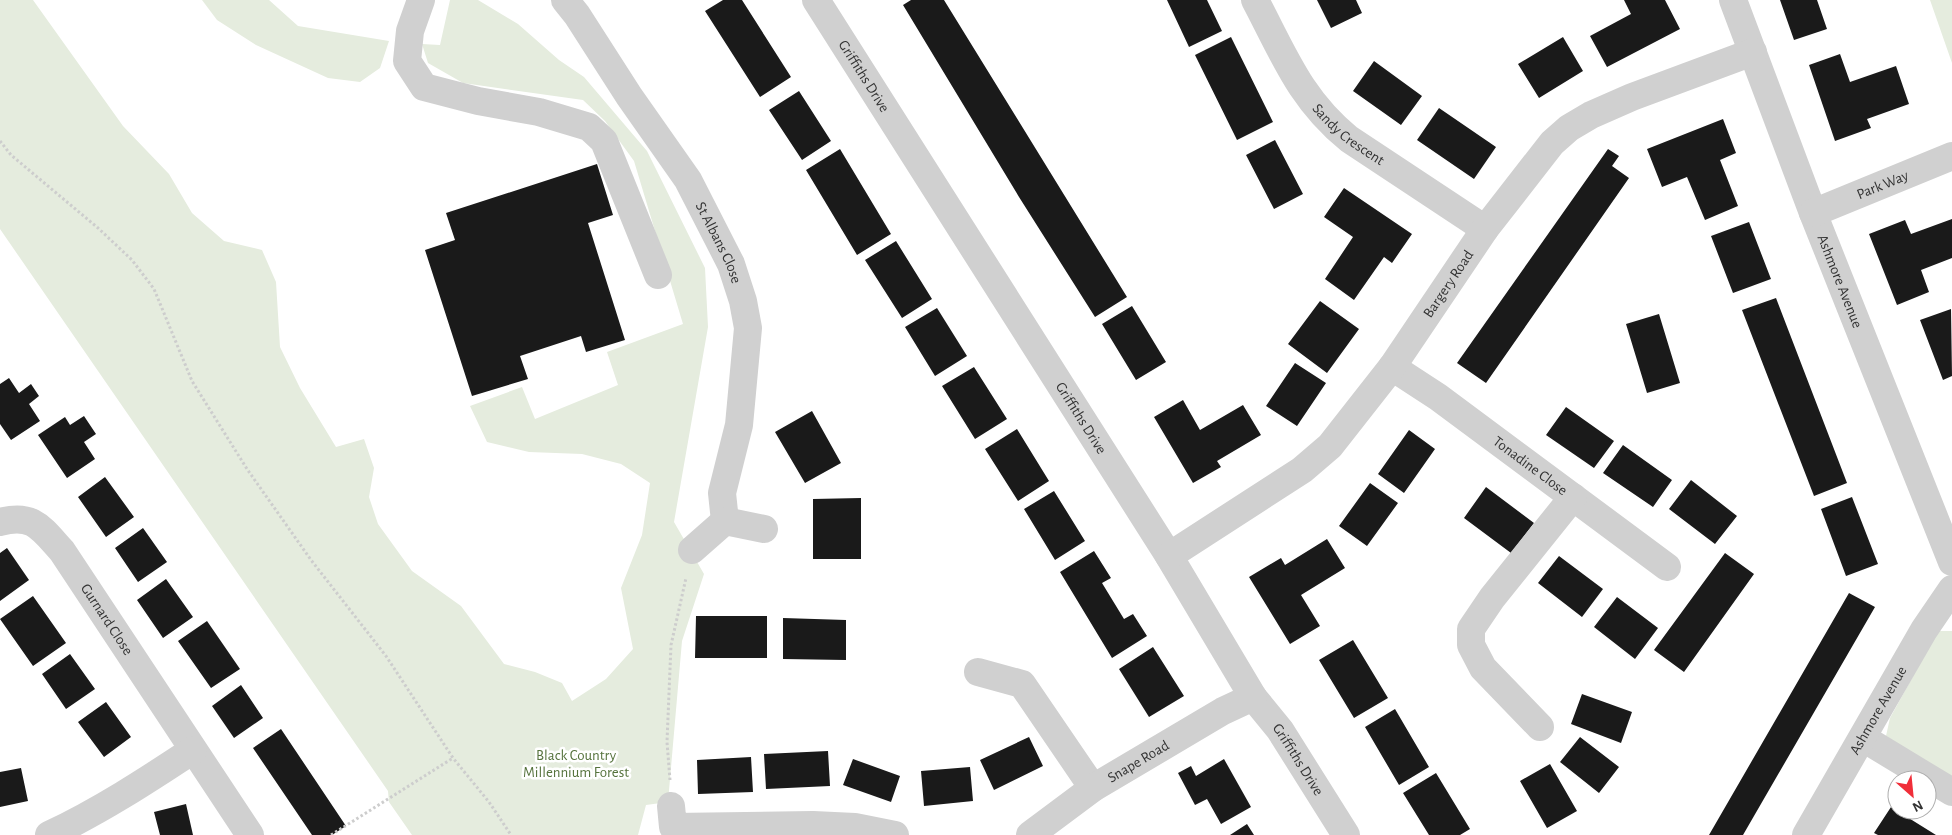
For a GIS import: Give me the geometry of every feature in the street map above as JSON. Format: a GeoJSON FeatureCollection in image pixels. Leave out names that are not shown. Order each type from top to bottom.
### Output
{"type":"FeatureCollection","features":[{"type":"Feature","properties":{"kind":"street"},"geometry":{"type":"LineString","coordinates":[[422,0],[410,31],[407,61],[424,87],[478,101],[539,112],[589,126],[604,141],[658,275]]}},
{"type":"Feature","properties":{"kind":"street","name":"St Albans Close"},"geometry":{"type":"LineString","coordinates":[[565,0],[688,180],[731,264],[743,301],[748,328],[739,425],[722,493],[725,521]]}},
{"type":"Feature","properties":{"kind":"street","name":"Griffiths Drive"},"geometry":{"type":"LineString","coordinates":[[816,0],[1170,556],[1253,697],[1280,730],[1346,835]]}},
{"type":"Feature","properties":{"kind":"street","name":"Sandy Crescent"},"geometry":{"type":"LineString","coordinates":[[1255,0],[1301,88],[1332,125],[1349,140],[1485,229]]}},
{"type":"Feature","properties":{"kind":"street","name":"Ashmore Avenue"},"geometry":{"type":"LineString","coordinates":[[1733,0],[1813,213],[1952,562]]}},
{"type":"Feature","properties":{"kind":"street","name":"Bargery Road"},"geometry":{"type":"LineString","coordinates":[[1170,556],[1302,470],[1330,446],[1392,367],[1485,229],[1552,143],[1569,128],[1590,115],[1632,97],[1753,52]]}},
{"type":"Feature","properties":{"kind":"street","name":"Park Way"},"geometry":{"type":"LineString","coordinates":[[1813,213],[1952,156]]}},
{"type":"Feature","properties":{"kind":"street","name":"Tonadine Close"},"geometry":{"type":"LineString","coordinates":[[1392,367],[1438,397],[1667,567]]}},
{"type":"Feature","properties":{"kind":"street"},"geometry":{"type":"LineString","coordinates":[[1540,727],[1483,668],[1472,645],[1471,629],[1492,598],[1573,497]]}},
{"type":"Feature","properties":{"kind":"street","name":"Gurnard Close"},"geometry":{"type":"LineString","coordinates":[[0,522],[16,518],[25,519],[41,528],[62,551],[250,835]]}},
{"type":"Feature","properties":{"kind":"street"},"geometry":{"type":"LineString","coordinates":[[692,550],[725,521],[764,529]]}},
{"type":"Feature","properties":{"kind":"street","name":"Ashmore Avenue"},"geometry":{"type":"LineString","coordinates":[[1806,835],[1924,630],[1952,589]]}},
{"type":"Feature","properties":{"kind":"street"},"geometry":{"type":"LineString","coordinates":[[978,672],[1022,684],[1093,788]]}},
{"type":"Feature","properties":{"kind":"street","name":"Snape Road"},"geometry":{"type":"LineString","coordinates":[[1030,835],[1093,788],[1223,711],[1253,697]]}},
{"type":"Feature","properties":{"kind":"street"},"geometry":{"type":"LineString","coordinates":[[1863,738],[1952,792]]}},
{"type":"Feature","properties":{"kind":"street"},"geometry":{"type":"LineString","coordinates":[[49,835],[84,819],[193,750]]}},
{"type":"Feature","properties":{"kind":"street"},"geometry":{"type":"LineString","coordinates":[[671,806],[672,827],[813,825],[855,827],[896,835]]}},
{"type":"Feature","properties":{"kind":"path"},"geometry":{"type":"LineString","coordinates":[[0,141],[11,155],[98,228],[132,260],[154,289],[192,381],[247,469],[311,560],[386,656],[453,758],[490,802],[511,835]]}},
{"type":"Feature","properties":{"kind":"path"},"geometry":{"type":"LineString","coordinates":[[671,806],[667,742],[670,645],[692,550]]}},
{"type":"Feature","properties":{"kind":"path"},"geometry":{"type":"LineString","coordinates":[[332,835],[453,758]]}},
{"type":"Feature","properties":{"kind":"green space","name":"Black Country Millennium Forest"},"geometry":{"type":"Polygon","coordinates":[[[0,0],[33,0],[123,126],[169,174],[192,213],[224,241],[262,250],[276,282],[280,347],[300,388],[336,447],[364,439],[374,468],[369,497],[378,524],[412,571],[461,606],[504,664],[535,672],[562,683],[572,701],[606,679],[633,649],[621,588],[642,535],[650,483],[621,464],[582,454],[529,452],[487,442],[470,406],[522,387],[535,419],[618,385],[607,352],[683,324],[634,161],[605,121],[583,100],[463,83],[428,63],[422,44],[440,45],[450,0],[478,0],[518,24],[559,60],[584,77],[647,151],[705,268],[708,327],[674,522],[704,574],[682,641],[668,802],[646,805],[638,835],[412,835],[389,802],[388,791],[0,229],[0,0]]]}},
{"type":"Feature","properties":{"kind":"green space"},"geometry":{"type":"Polygon","coordinates":[[[202,0],[269,0],[298,26],[389,41],[380,68],[360,82],[328,78],[256,45],[217,20],[202,0]]]}},
{"type":"Feature","properties":{"kind":"green space"},"geometry":{"type":"Polygon","coordinates":[[[1930,0],[1952,0],[1952,63],[1930,0]]]}},
{"type":"Feature","properties":{"kind":"green space"},"geometry":{"type":"Polygon","coordinates":[[[1938,631],[1952,631],[1952,779],[1886,736],[1890,718],[1938,631]]]}},
{"type":"Feature","properties":{"kind":"building"},"geometry":{"type":"Polygon","coordinates":[[[723,0],[742,0],[791,77],[760,97],[705,11],[723,0]]]}},
{"type":"Feature","properties":{"kind":"building"},"geometry":{"type":"Polygon","coordinates":[[[911,0],[944,0],[1127,297],[1095,317],[1019,197],[903,5],[911,0]]]}},
{"type":"Feature","properties":{"kind":"building"},"geometry":{"type":"Polygon","coordinates":[[[1167,0],[1207,0],[1222,31],[1189,47],[1167,0]]]}},
{"type":"Feature","properties":{"kind":"building"},"geometry":{"type":"Polygon","coordinates":[[[1317,0],[1356,0],[1362,13],[1331,28],[1317,0]]]}},
{"type":"Feature","properties":{"kind":"building"},"geometry":{"type":"Polygon","coordinates":[[[1624,0],[1665,0],[1680,29],[1607,67],[1590,36],[1631,14],[1624,0]]]}},
{"type":"Feature","properties":{"kind":"building"},"geometry":{"type":"Polygon","coordinates":[[[1780,0],[1817,0],[1827,29],[1794,40],[1780,0]]]}},
{"type":"Feature","properties":{"kind":"building"},"geometry":{"type":"Polygon","coordinates":[[[1231,37],[1273,122],[1237,140],[1195,55],[1231,37]]]}},
{"type":"Feature","properties":{"kind":"building"},"geometry":{"type":"Polygon","coordinates":[[[1563,37],[1583,71],[1539,98],[1518,64],[1563,37]]]}},
{"type":"Feature","properties":{"kind":"building"},"geometry":{"type":"Polygon","coordinates":[[[1840,54],[1850,82],[1896,66],[1909,104],[1867,119],[1871,128],[1835,141],[1809,65],[1840,54]]]}},
{"type":"Feature","properties":{"kind":"building"},"geometry":{"type":"Polygon","coordinates":[[[1374,61],[1422,96],[1401,125],[1353,91],[1374,61]]]}},
{"type":"Feature","properties":{"kind":"building"},"geometry":{"type":"Polygon","coordinates":[[[799,91],[831,141],[802,160],[769,110],[799,91]]]}},
{"type":"Feature","properties":{"kind":"building"},"geometry":{"type":"Polygon","coordinates":[[[1439,108],[1496,147],[1474,179],[1417,140],[1439,108]]]}},
{"type":"Feature","properties":{"kind":"building"},"geometry":{"type":"Polygon","coordinates":[[[1723,119],[1736,153],[1720,160],[1738,206],[1705,220],[1687,177],[1662,187],[1647,149],[1723,119]]]}},
{"type":"Feature","properties":{"kind":"building"},"geometry":{"type":"Polygon","coordinates":[[[1275,140],[1303,194],[1274,209],[1246,155],[1275,140]]]}},
{"type":"Feature","properties":{"kind":"building"},"geometry":{"type":"Polygon","coordinates":[[[840,149],[891,234],[857,255],[806,170],[840,149]]]}},
{"type":"Feature","properties":{"kind":"building"},"geometry":{"type":"Polygon","coordinates":[[[1608,149],[1619,156],[1612,166],[1629,178],[1486,383],[1457,363],[1608,149]]]}},
{"type":"Feature","properties":{"kind":"building"},"geometry":{"type":"Polygon","coordinates":[[[597,164],[613,215],[588,223],[625,340],[586,352],[581,336],[520,356],[528,379],[472,396],[425,250],[455,240],[446,213],[597,164]]]}},
{"type":"Feature","properties":{"kind":"building"},"geometry":{"type":"Polygon","coordinates":[[[1344,188],[1412,234],[1392,263],[1384,257],[1354,300],[1325,279],[1353,237],[1324,217],[1344,188]]]}},
{"type":"Feature","properties":{"kind":"building"},"geometry":{"type":"Polygon","coordinates":[[[1952,219],[1952,258],[1921,270],[1929,292],[1897,305],[1869,234],[1905,220],[1911,234],[1952,219]]]}},
{"type":"Feature","properties":{"kind":"building"},"geometry":{"type":"Polygon","coordinates":[[[1749,222],[1771,279],[1733,293],[1711,236],[1749,222]]]}},
{"type":"Feature","properties":{"kind":"building"},"geometry":{"type":"Polygon","coordinates":[[[896,241],[932,299],[902,318],[865,260],[896,241]]]}},
{"type":"Feature","properties":{"kind":"building"},"geometry":{"type":"Polygon","coordinates":[[[1776,298],[1847,483],[1814,496],[1742,310],[1776,298]]]}},
{"type":"Feature","properties":{"kind":"building"},"geometry":{"type":"Polygon","coordinates":[[[1320,301],[1359,329],[1327,373],[1288,344],[1320,301]]]}},
{"type":"Feature","properties":{"kind":"building"},"geometry":{"type":"Polygon","coordinates":[[[1132,306],[1166,362],[1136,380],[1102,324],[1132,306]]]}},
{"type":"Feature","properties":{"kind":"building"},"geometry":{"type":"Polygon","coordinates":[[[937,308],[967,356],[935,376],[905,327],[937,308]]]}},
{"type":"Feature","properties":{"kind":"building"},"geometry":{"type":"Polygon","coordinates":[[[1951,309],[1952,376],[1943,380],[1920,320],[1951,309]]]}},
{"type":"Feature","properties":{"kind":"building"},"geometry":{"type":"Polygon","coordinates":[[[1659,314],[1680,383],[1647,393],[1626,324],[1659,314]]]}},
{"type":"Feature","properties":{"kind":"building"},"geometry":{"type":"Polygon","coordinates":[[[1295,363],[1326,383],[1297,426],[1266,406],[1295,363]]]}},
{"type":"Feature","properties":{"kind":"building"},"geometry":{"type":"Polygon","coordinates":[[[974,367],[1007,419],[975,439],[942,386],[974,367]]]}},
{"type":"Feature","properties":{"kind":"building"},"geometry":{"type":"Polygon","coordinates":[[[9,378],[19,393],[31,384],[39,396],[29,404],[40,421],[11,440],[0,424],[0,384],[9,378]]]}},
{"type":"Feature","properties":{"kind":"building"},"geometry":{"type":"Polygon","coordinates":[[[1183,400],[1200,430],[1243,405],[1261,435],[1217,461],[1221,467],[1193,483],[1154,417],[1183,400]]]}},
{"type":"Feature","properties":{"kind":"building"},"geometry":{"type":"Polygon","coordinates":[[[1566,407],[1614,441],[1594,468],[1546,435],[1566,407]]]}},
{"type":"Feature","properties":{"kind":"building"},"geometry":{"type":"Polygon","coordinates":[[[812,411],[841,463],[805,483],[775,432],[812,411]]]}},
{"type":"Feature","properties":{"kind":"building"},"geometry":{"type":"Polygon","coordinates":[[[84,416],[96,434],[84,442],[95,459],[67,478],[38,435],[65,417],[70,425],[84,416]]]}},
{"type":"Feature","properties":{"kind":"building"},"geometry":{"type":"Polygon","coordinates":[[[1017,429],[1049,481],[1018,501],[985,449],[1017,429]]]}},
{"type":"Feature","properties":{"kind":"building"},"geometry":{"type":"Polygon","coordinates":[[[1409,430],[1435,449],[1404,493],[1378,474],[1409,430]]]}},
{"type":"Feature","properties":{"kind":"building"},"geometry":{"type":"Polygon","coordinates":[[[1623,445],[1672,480],[1653,507],[1603,473],[1623,445]]]}},
{"type":"Feature","properties":{"kind":"building"},"geometry":{"type":"Polygon","coordinates":[[[105,477],[134,517],[106,537],[78,497],[105,477]]]}},
{"type":"Feature","properties":{"kind":"building"},"geometry":{"type":"Polygon","coordinates":[[[1691,480],[1737,516],[1715,544],[1669,509],[1691,480]]]}},
{"type":"Feature","properties":{"kind":"building"},"geometry":{"type":"Polygon","coordinates":[[[1370,483],[1398,503],[1367,546],[1339,526],[1370,483]]]}},
{"type":"Feature","properties":{"kind":"building"},"geometry":{"type":"Polygon","coordinates":[[[1486,487],[1534,523],[1511,553],[1464,518],[1486,487]]]}},
{"type":"Feature","properties":{"kind":"building"},"geometry":{"type":"Polygon","coordinates":[[[1054,491],[1085,541],[1055,560],[1024,509],[1054,491]]]}},
{"type":"Feature","properties":{"kind":"building"},"geometry":{"type":"Polygon","coordinates":[[[1852,497],[1878,564],[1846,576],[1821,509],[1852,497]]]}},
{"type":"Feature","properties":{"kind":"building"},"geometry":{"type":"Polygon","coordinates":[[[861,498],[861,559],[813,559],[813,499],[861,498]]]}},
{"type":"Feature","properties":{"kind":"building"},"geometry":{"type":"Polygon","coordinates":[[[143,528],[167,562],[138,582],[115,548],[143,528]]]}},
{"type":"Feature","properties":{"kind":"building"},"geometry":{"type":"Polygon","coordinates":[[[1327,539],[1345,568],[1301,595],[1320,626],[1290,644],[1249,577],[1281,558],[1285,565],[1327,539]]]}},
{"type":"Feature","properties":{"kind":"building"},"geometry":{"type":"Polygon","coordinates":[[[7,548],[29,580],[0,601],[0,553],[7,548]]]}},
{"type":"Feature","properties":{"kind":"building"},"geometry":{"type":"Polygon","coordinates":[[[1094,551],[1111,578],[1102,583],[1124,619],[1133,614],[1147,636],[1112,658],[1060,572],[1094,551]]]}},
{"type":"Feature","properties":{"kind":"building"},"geometry":{"type":"Polygon","coordinates":[[[1725,553],[1754,574],[1684,672],[1654,650],[1725,553]]]}},
{"type":"Feature","properties":{"kind":"building"},"geometry":{"type":"Polygon","coordinates":[[[1559,556],[1603,589],[1582,617],[1538,583],[1559,556]]]}},
{"type":"Feature","properties":{"kind":"building"},"geometry":{"type":"Polygon","coordinates":[[[166,579],[193,617],[163,638],[137,600],[166,579]]]}},
{"type":"Feature","properties":{"kind":"building"},"geometry":{"type":"Polygon","coordinates":[[[1849,593],[1875,607],[1743,835],[1709,835],[1849,593]]]}},
{"type":"Feature","properties":{"kind":"building"},"geometry":{"type":"Polygon","coordinates":[[[33,596],[66,643],[33,666],[0,619],[33,596]]]}},
{"type":"Feature","properties":{"kind":"building"},"geometry":{"type":"Polygon","coordinates":[[[1617,597],[1658,628],[1635,659],[1594,627],[1617,597]]]}},
{"type":"Feature","properties":{"kind":"building"},"geometry":{"type":"Polygon","coordinates":[[[696,616],[767,616],[767,658],[695,658],[696,616]]]}},
{"type":"Feature","properties":{"kind":"building"},"geometry":{"type":"Polygon","coordinates":[[[783,618],[846,620],[846,660],[783,659],[783,618]]]}},
{"type":"Feature","properties":{"kind":"building"},"geometry":{"type":"Polygon","coordinates":[[[207,621],[240,669],[211,688],[178,641],[207,621]]]}},
{"type":"Feature","properties":{"kind":"building"},"geometry":{"type":"Polygon","coordinates":[[[1353,640],[1388,698],[1354,718],[1319,660],[1353,640]]]}},
{"type":"Feature","properties":{"kind":"building"},"geometry":{"type":"Polygon","coordinates":[[[1153,647],[1184,696],[1149,717],[1119,669],[1153,647]]]}},
{"type":"Feature","properties":{"kind":"building"},"geometry":{"type":"Polygon","coordinates":[[[70,654],[95,689],[66,709],[42,674],[70,654]]]}},
{"type":"Feature","properties":{"kind":"building"},"geometry":{"type":"Polygon","coordinates":[[[241,685],[263,718],[234,738],[212,706],[241,685]]]}},
{"type":"Feature","properties":{"kind":"building"},"geometry":{"type":"Polygon","coordinates":[[[1582,694],[1632,712],[1621,743],[1571,724],[1582,694]]]}},
{"type":"Feature","properties":{"kind":"building"},"geometry":{"type":"Polygon","coordinates":[[[106,702],[131,737],[104,757],[78,722],[106,702]]]}},
{"type":"Feature","properties":{"kind":"building"},"geometry":{"type":"Polygon","coordinates":[[[1395,709],[1429,767],[1399,785],[1365,727],[1395,709]]]}},
{"type":"Feature","properties":{"kind":"building"},"geometry":{"type":"Polygon","coordinates":[[[281,729],[346,826],[332,835],[312,835],[253,748],[281,729]]]}},
{"type":"Feature","properties":{"kind":"building"},"geometry":{"type":"Polygon","coordinates":[[[1029,737],[1043,766],[994,790],[980,760],[1029,737]]]}},
{"type":"Feature","properties":{"kind":"building"},"geometry":{"type":"Polygon","coordinates":[[[1580,737],[1619,767],[1599,793],[1560,762],[1580,737]]]}},
{"type":"Feature","properties":{"kind":"building"},"geometry":{"type":"Polygon","coordinates":[[[828,751],[830,786],[766,789],[764,754],[828,751]]]}},
{"type":"Feature","properties":{"kind":"building"},"geometry":{"type":"Polygon","coordinates":[[[751,757],[753,792],[698,794],[697,760],[751,757]]]}},
{"type":"Feature","properties":{"kind":"building"},"geometry":{"type":"Polygon","coordinates":[[[853,759],[900,776],[891,802],[843,785],[853,759]]]}},
{"type":"Feature","properties":{"kind":"building"},"geometry":{"type":"Polygon","coordinates":[[[1224,759],[1251,807],[1221,824],[1207,799],[1195,805],[1178,773],[1191,766],[1196,776],[1224,759]]]}},
{"type":"Feature","properties":{"kind":"building"},"geometry":{"type":"Polygon","coordinates":[[[1550,764],[1577,811],[1547,828],[1520,781],[1550,764]]]}},
{"type":"Feature","properties":{"kind":"building"},"geometry":{"type":"Polygon","coordinates":[[[970,767],[973,801],[924,806],[921,771],[970,767]]]}},
{"type":"Feature","properties":{"kind":"building"},"geometry":{"type":"Polygon","coordinates":[[[21,768],[28,801],[0,807],[0,772],[21,768]]]}},
{"type":"Feature","properties":{"kind":"building"},"geometry":{"type":"Polygon","coordinates":[[[1436,773],[1470,829],[1460,835],[1429,835],[1403,793],[1436,773]]]}},
{"type":"Feature","properties":{"kind":"building"},"geometry":{"type":"Polygon","coordinates":[[[186,804],[193,835],[160,835],[154,812],[186,804]]]}},
{"type":"Feature","properties":{"kind":"building"},"geometry":{"type":"Polygon","coordinates":[[[1887,813],[1887,820],[1912,820],[1936,835],[1878,835],[1874,833],[1887,813]]]}},
{"type":"Feature","properties":{"kind":"building"},"geometry":{"type":"Polygon","coordinates":[[[1247,824],[1254,835],[1230,835],[1247,824]]]}}]}
